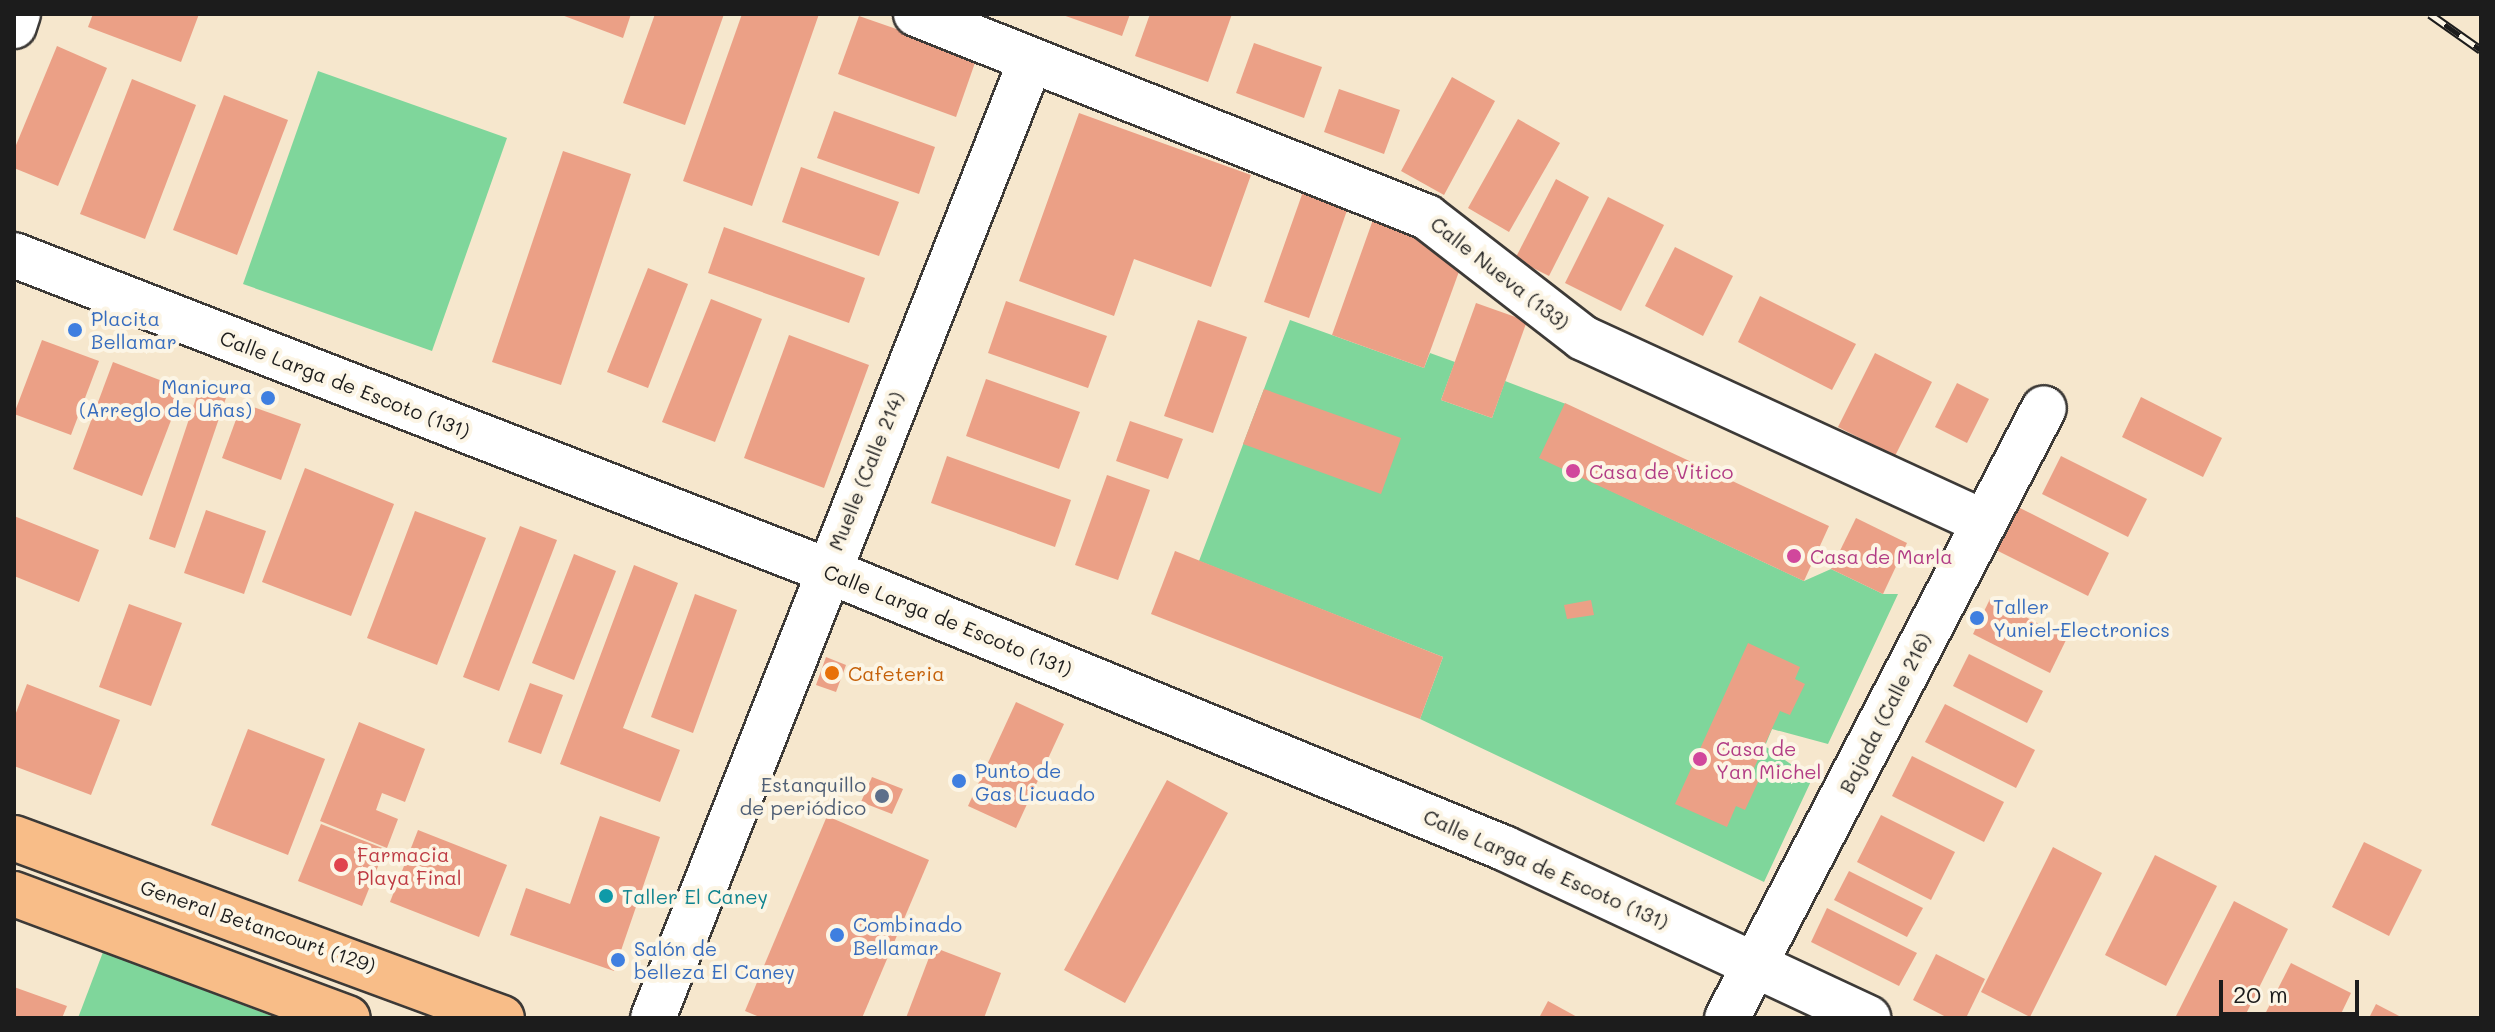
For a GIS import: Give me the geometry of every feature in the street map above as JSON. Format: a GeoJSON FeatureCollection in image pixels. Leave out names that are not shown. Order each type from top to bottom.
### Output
{"type":"FeatureCollection","features":[{"type":"Feature","properties":{"kind":"highway","name":"General Betancourt (129)"},"geometry":{"type":"LineString","coordinates":[[14,838],[502,1018]]}},
{"type":"Feature","properties":{"kind":"highway"},"geometry":{"type":"LineString","coordinates":[[23,908],[348,1018]]}},
{"type":"Feature","properties":{"kind":"street"},"geometry":{"type":"LineString","coordinates":[[14,26],[18,14]]}},
{"type":"Feature","properties":{"kind":"street","name":"Calle Nueva (133)"},"geometry":{"type":"LineString","coordinates":[[916,14],[1427,217],[1583,338],[1983,522]]}},
{"type":"Feature","properties":{"kind":"street","name":"Muelle (Calle 214)"},"geometry":{"type":"LineString","coordinates":[[653,1018],[826,570],[1031,60]]}},
{"type":"Feature","properties":{"kind":"street","name":"Calle Larga de Escoto (131)"},"geometry":{"type":"LineString","coordinates":[[14,255],[826,570],[1504,848],[1868,1018]]}},
{"type":"Feature","properties":{"kind":"street","name":"Bajada (Calle 216)"},"geometry":{"type":"LineString","coordinates":[[1727,1018],[2044,408]]}},
{"type":"Feature","properties":{"kind":"green space"},"geometry":{"type":"Polygon","coordinates":[[[318,71],[507,138],[432,351],[243,284],[318,71]]]}},
{"type":"Feature","properties":{"kind":"green space"},"geometry":{"type":"Polygon","coordinates":[[[1290,320],[1424,368],[1430,353],[1455,362],[1441,400],[1492,418],[1505,381],[1566,404],[1541,458],[1804,581],[1831,569],[1883,594],[1898,594],[1828,744],[1772,729],[1765,746],[1812,779],[1764,882],[1420,719],[1443,657],[1199,561],[1290,320]]]}},
{"type":"Feature","properties":{"kind":"green space"},"geometry":{"type":"Polygon","coordinates":[[[103,952],[277,1018],[78,1018],[103,952]]]}},
{"type":"Feature","properties":{"kind":"building"},"geometry":{"type":"Polygon","coordinates":[[[93,14],[199,14],[181,62],[88,27],[93,14]]]}},
{"type":"Feature","properties":{"kind":"building"},"geometry":{"type":"Polygon","coordinates":[[[559,14],[631,14],[623,38],[559,14]]]}},
{"type":"Feature","properties":{"kind":"building"},"geometry":{"type":"Polygon","coordinates":[[[655,14],[724,14],[685,125],[623,103],[655,14]]]}},
{"type":"Feature","properties":{"kind":"building"},"geometry":{"type":"Polygon","coordinates":[[[742,14],[819,14],[752,206],[683,181],[742,14]]]}},
{"type":"Feature","properties":{"kind":"building"},"geometry":{"type":"Polygon","coordinates":[[[1060,14],[1130,14],[1122,36],[1060,14]]]}},
{"type":"Feature","properties":{"kind":"building"},"geometry":{"type":"Polygon","coordinates":[[[1150,14],[1232,14],[1208,82],[1135,56],[1150,14]]]}},
{"type":"Feature","properties":{"kind":"building"},"geometry":{"type":"Polygon","coordinates":[[[859,16],[977,57],[956,117],[838,74],[859,16]]]}},
{"type":"Feature","properties":{"kind":"building"},"geometry":{"type":"Polygon","coordinates":[[[1254,43],[1322,67],[1304,118],[1236,93],[1254,43]]]}},
{"type":"Feature","properties":{"kind":"building"},"geometry":{"type":"Polygon","coordinates":[[[57,46],[107,68],[58,186],[14,168],[14,150],[57,46]]]}},
{"type":"Feature","properties":{"kind":"building"},"geometry":{"type":"Polygon","coordinates":[[[1452,77],[1495,101],[1444,195],[1401,171],[1452,77]]]}},
{"type":"Feature","properties":{"kind":"building"},"geometry":{"type":"Polygon","coordinates":[[[132,79],[196,105],[145,239],[80,214],[132,79]]]}},
{"type":"Feature","properties":{"kind":"building"},"geometry":{"type":"Polygon","coordinates":[[[1339,89],[1400,110],[1384,154],[1324,132],[1339,89]]]}},
{"type":"Feature","properties":{"kind":"building"},"geometry":{"type":"Polygon","coordinates":[[[224,95],[288,120],[237,255],[173,230],[224,95]]]}},
{"type":"Feature","properties":{"kind":"building"},"geometry":{"type":"Polygon","coordinates":[[[834,111],[935,147],[919,194],[817,158],[834,111]]]}},
{"type":"Feature","properties":{"kind":"building"},"geometry":{"type":"Polygon","coordinates":[[[1079,113],[1251,175],[1211,287],[1134,259],[1114,316],[1019,281],[1079,113]]]}},
{"type":"Feature","properties":{"kind":"building"},"geometry":{"type":"Polygon","coordinates":[[[1518,119],[1560,143],[1509,232],[1468,208],[1518,119]]]}},
{"type":"Feature","properties":{"kind":"building"},"geometry":{"type":"Polygon","coordinates":[[[563,151],[631,174],[561,385],[492,362],[563,151]]]}},
{"type":"Feature","properties":{"kind":"building"},"geometry":{"type":"Polygon","coordinates":[[[801,167],[899,202],[879,256],[782,222],[801,167]]]}},
{"type":"Feature","properties":{"kind":"building"},"geometry":{"type":"Polygon","coordinates":[[[1556,179],[1589,197],[1549,276],[1515,259],[1556,179]]]}},
{"type":"Feature","properties":{"kind":"building"},"geometry":{"type":"Polygon","coordinates":[[[1305,186],[1350,202],[1309,318],[1264,302],[1305,186]]]}},
{"type":"Feature","properties":{"kind":"building"},"geometry":{"type":"Polygon","coordinates":[[[1608,197],[1664,225],[1621,311],[1565,283],[1608,197]]]}},
{"type":"Feature","properties":{"kind":"building"},"geometry":{"type":"Polygon","coordinates":[[[1375,214],[1461,266],[1424,368],[1332,335],[1375,214]]]}},
{"type":"Feature","properties":{"kind":"building"},"geometry":{"type":"Polygon","coordinates":[[[724,227],[865,278],[849,323],[708,273],[724,227]]]}},
{"type":"Feature","properties":{"kind":"building"},"geometry":{"type":"Polygon","coordinates":[[[1675,247],[1733,276],[1703,336],[1645,306],[1675,247]]]}},
{"type":"Feature","properties":{"kind":"building"},"geometry":{"type":"Polygon","coordinates":[[[648,268],[688,284],[648,388],[607,372],[648,268]]]}},
{"type":"Feature","properties":{"kind":"building"},"geometry":{"type":"Polygon","coordinates":[[[1760,296],[1856,344],[1832,390],[1738,342],[1760,296]]]}},
{"type":"Feature","properties":{"kind":"building"},"geometry":{"type":"Polygon","coordinates":[[[711,299],[762,319],[715,442],[662,422],[711,299]]]}},
{"type":"Feature","properties":{"kind":"building"},"geometry":{"type":"Polygon","coordinates":[[[1006,301],[1107,336],[1088,388],[988,353],[1006,301]]]}},
{"type":"Feature","properties":{"kind":"building"},"geometry":{"type":"Polygon","coordinates":[[[1476,303],[1527,321],[1492,418],[1441,400],[1476,303]]]}},
{"type":"Feature","properties":{"kind":"building"},"geometry":{"type":"Polygon","coordinates":[[[1198,320],[1247,337],[1213,433],[1164,416],[1198,320]]]}},
{"type":"Feature","properties":{"kind":"building"},"geometry":{"type":"Polygon","coordinates":[[[789,335],[869,365],[824,488],[744,458],[789,335]]]}},
{"type":"Feature","properties":{"kind":"building"},"geometry":{"type":"Polygon","coordinates":[[[42,340],[99,361],[71,435],[14,414],[42,340]]]}},
{"type":"Feature","properties":{"kind":"building"},"geometry":{"type":"Polygon","coordinates":[[[1875,353],[1932,382],[1895,456],[1838,427],[1875,353]]]}},
{"type":"Feature","properties":{"kind":"building"},"geometry":{"type":"Polygon","coordinates":[[[113,362],[183,389],[142,496],[73,469],[113,362]]]}},
{"type":"Feature","properties":{"kind":"building"},"geometry":{"type":"Polygon","coordinates":[[[986,379],[1080,412],[1059,469],[966,436],[986,379]]]}},
{"type":"Feature","properties":{"kind":"building"},"geometry":{"type":"Polygon","coordinates":[[[202,380],[229,389],[175,548],[149,539],[202,380]]]}},
{"type":"Feature","properties":{"kind":"building"},"geometry":{"type":"Polygon","coordinates":[[[1957,383],[1989,399],[1967,443],[1935,427],[1957,383]]]}},
{"type":"Feature","properties":{"kind":"building"},"geometry":{"type":"Polygon","coordinates":[[[1264,389],[1401,438],[1381,494],[1243,444],[1264,389]]]}},
{"type":"Feature","properties":{"kind":"building"},"geometry":{"type":"Polygon","coordinates":[[[2141,397],[2222,438],[2203,477],[2122,437],[2141,397]]]}},
{"type":"Feature","properties":{"kind":"building"},"geometry":{"type":"Polygon","coordinates":[[[242,403],[301,424],[281,480],[222,458],[242,403]]]}},
{"type":"Feature","properties":{"kind":"building"},"geometry":{"type":"Polygon","coordinates":[[[1565,403],[1829,526],[1804,581],[1539,458],[1565,403]]]}},
{"type":"Feature","properties":{"kind":"building"},"geometry":{"type":"Polygon","coordinates":[[[1130,421],[1183,439],[1168,479],[1116,461],[1130,421]]]}},
{"type":"Feature","properties":{"kind":"building"},"geometry":{"type":"Polygon","coordinates":[[[947,456],[1071,500],[1055,547],[931,503],[947,456]]]}},
{"type":"Feature","properties":{"kind":"building"},"geometry":{"type":"Polygon","coordinates":[[[2061,456],[2147,499],[2128,537],[2042,494],[2061,456]]]}},
{"type":"Feature","properties":{"kind":"building"},"geometry":{"type":"Polygon","coordinates":[[[305,468],[394,504],[351,616],[262,582],[305,468]]]}},
{"type":"Feature","properties":{"kind":"building"},"geometry":{"type":"Polygon","coordinates":[[[1107,475],[1150,490],[1118,580],[1075,565],[1107,475]]]}},
{"type":"Feature","properties":{"kind":"building"},"geometry":{"type":"Polygon","coordinates":[[[2012,504],[2109,553],[2088,596],[1990,547],[2012,504]]]}},
{"type":"Feature","properties":{"kind":"building"},"geometry":{"type":"Polygon","coordinates":[[[206,510],[266,531],[244,594],[184,573],[206,510]]]}},
{"type":"Feature","properties":{"kind":"building"},"geometry":{"type":"Polygon","coordinates":[[[415,511],[486,538],[437,665],[367,638],[415,511]]]}},
{"type":"Feature","properties":{"kind":"building"},"geometry":{"type":"Polygon","coordinates":[[[14,516],[99,550],[79,602],[14,576],[14,516]]]}},
{"type":"Feature","properties":{"kind":"building"},"geometry":{"type":"Polygon","coordinates":[[[1856,518],[1907,543],[1883,594],[1831,569],[1856,518]]]}},
{"type":"Feature","properties":{"kind":"building"},"geometry":{"type":"Polygon","coordinates":[[[520,526],[557,540],[499,691],[463,677],[520,526]]]}},
{"type":"Feature","properties":{"kind":"building"},"geometry":{"type":"Polygon","coordinates":[[[1175,551],[1443,657],[1420,719],[1151,614],[1175,551]]]}},
{"type":"Feature","properties":{"kind":"building"},"geometry":{"type":"Polygon","coordinates":[[[574,554],[616,571],[574,680],[532,663],[574,554]]]}},
{"type":"Feature","properties":{"kind":"building"},"geometry":{"type":"Polygon","coordinates":[[[634,565],[678,583],[623,728],[680,750],[660,802],[560,764],[634,565]]]}},
{"type":"Feature","properties":{"kind":"building"},"geometry":{"type":"Polygon","coordinates":[[[695,594],[737,610],[693,733],[651,717],[695,594]]]}},
{"type":"Feature","properties":{"kind":"building"},"geometry":{"type":"Polygon","coordinates":[[[1990,599],[2067,638],[2050,673],[1973,634],[1990,599]]]}},
{"type":"Feature","properties":{"kind":"building"},"geometry":{"type":"Polygon","coordinates":[[[1591,600],[1594,615],[1567,619],[1564,605],[1591,600]]]}},
{"type":"Feature","properties":{"kind":"building"},"geometry":{"type":"Polygon","coordinates":[[[129,604],[182,623],[151,706],[99,687],[129,604]]]}},
{"type":"Feature","properties":{"kind":"building"},"geometry":{"type":"Polygon","coordinates":[[[1748,643],[1800,667],[1795,679],[1805,684],[1790,715],[1780,711],[1750,777],[1759,780],[1745,810],[1736,806],[1727,827],[1675,804],[1748,643]]]}},
{"type":"Feature","properties":{"kind":"building"},"geometry":{"type":"Polygon","coordinates":[[[1969,654],[2043,691],[2027,723],[1953,686],[1969,654]]]}},
{"type":"Feature","properties":{"kind":"building"},"geometry":{"type":"Polygon","coordinates":[[[826,657],[846,665],[836,692],[816,685],[826,657]]]}},
{"type":"Feature","properties":{"kind":"building"},"geometry":{"type":"Polygon","coordinates":[[[530,683],[563,695],[541,754],[508,742],[530,683]]]}},
{"type":"Feature","properties":{"kind":"building"},"geometry":{"type":"Polygon","coordinates":[[[27,684],[120,720],[91,795],[14,766],[14,718],[27,684]]]}},
{"type":"Feature","properties":{"kind":"building"},"geometry":{"type":"Polygon","coordinates":[[[1016,702],[1064,724],[1016,828],[968,806],[1016,702]]]}},
{"type":"Feature","properties":{"kind":"building"},"geometry":{"type":"Polygon","coordinates":[[[1945,704],[2035,750],[2016,788],[1925,742],[1945,704]]]}},
{"type":"Feature","properties":{"kind":"building"},"geometry":{"type":"Polygon","coordinates":[[[359,722],[425,749],[405,802],[382,793],[376,810],[398,819],[387,848],[320,821],[359,722]]]}},
{"type":"Feature","properties":{"kind":"building"},"geometry":{"type":"Polygon","coordinates":[[[248,729],[325,759],[288,855],[211,825],[248,729]]]}},
{"type":"Feature","properties":{"kind":"building"},"geometry":{"type":"Polygon","coordinates":[[[1912,756],[2004,802],[1984,842],[1892,796],[1912,756]]]}},
{"type":"Feature","properties":{"kind":"building","name":"Estanquillo de periódico"},"geometry":{"type":"Polygon","coordinates":[[[872,777],[903,789],[892,814],[861,802],[872,777]]]}},
{"type":"Feature","properties":{"kind":"building"},"geometry":{"type":"Polygon","coordinates":[[[1167,780],[1228,813],[1125,1003],[1064,970],[1167,780]]]}},
{"type":"Feature","properties":{"kind":"building"},"geometry":{"type":"Polygon","coordinates":[[[1881,815],[1955,852],[1931,900],[1857,862],[1881,815]]]}},
{"type":"Feature","properties":{"kind":"building","name":"Taller El Caney"},"geometry":{"type":"Polygon","coordinates":[[[600,816],[660,837],[614,971],[510,935],[526,888],[570,904],[600,816]]]}},
{"type":"Feature","properties":{"kind":"building","name":"Combinado Bellamar"},"geometry":{"type":"Polygon","coordinates":[[[827,816],[929,860],[862,1018],[762,1018],[745,1011],[827,816]]]}},
{"type":"Feature","properties":{"kind":"building"},"geometry":{"type":"Polygon","coordinates":[[[321,824],[385,849],[362,906],[298,881],[321,824]]]}},
{"type":"Feature","properties":{"kind":"building"},"geometry":{"type":"Polygon","coordinates":[[[418,830],[507,865],[479,937],[390,902],[418,830]]]}},
{"type":"Feature","properties":{"kind":"building"},"geometry":{"type":"Polygon","coordinates":[[[2364,842],[2422,870],[2389,936],[2332,907],[2364,842]]]}},
{"type":"Feature","properties":{"kind":"building"},"geometry":{"type":"Polygon","coordinates":[[[2053,847],[2102,873],[2030,1017],[1981,992],[2053,847]]]}},
{"type":"Feature","properties":{"kind":"building"},"geometry":{"type":"Polygon","coordinates":[[[2155,855],[2217,886],[2166,986],[2105,955],[2155,855]]]}},
{"type":"Feature","properties":{"kind":"building"},"geometry":{"type":"Polygon","coordinates":[[[1849,871],[1923,908],[1907,937],[1834,900],[1849,871]]]}},
{"type":"Feature","properties":{"kind":"building"},"geometry":{"type":"Polygon","coordinates":[[[2234,901],[2288,929],[2244,1018],[2175,1018],[2234,901]]]}},
{"type":"Feature","properties":{"kind":"building"},"geometry":{"type":"Polygon","coordinates":[[[1827,908],[1917,953],[1899,986],[1811,942],[1827,908]]]}},
{"type":"Feature","properties":{"kind":"building"},"geometry":{"type":"Polygon","coordinates":[[[933,947],[1001,973],[984,1018],[906,1018],[933,947]]]}},
{"type":"Feature","properties":{"kind":"building"},"geometry":{"type":"Polygon","coordinates":[[[1936,954],[1985,979],[1966,1018],[1948,1018],[1913,1000],[1936,954]]]}},
{"type":"Feature","properties":{"kind":"building"},"geometry":{"type":"Polygon","coordinates":[[[2291,963],[2351,993],[2339,1018],[2263,1018],[2291,963]]]}},
{"type":"Feature","properties":{"kind":"building"},"geometry":{"type":"Polygon","coordinates":[[[14,987],[67,1006],[62,1018],[14,1018],[14,987]]]}},
{"type":"Feature","properties":{"kind":"building"},"geometry":{"type":"Polygon","coordinates":[[[1548,1001],[1579,1018],[1539,1018],[1548,1001]]]}},
{"type":"Feature","properties":{"kind":"building"},"geometry":{"type":"Polygon","coordinates":[[[2376,1004],[2403,1018],[2369,1018],[2376,1004]]]}},
{"type":"Feature","properties":{"kind":"railway"},"geometry":{"type":"LineString","coordinates":[[2430,14],[2481,50]]}},
{"type":"Feature","properties":{"kind":"place","name":"Placita Bellamar"},"geometry":{"type":"Point","coordinates":[75,330]}},
{"type":"Feature","properties":{"kind":"place","name":"Manicura (Arreglo de Uñas)"},"geometry":{"type":"Point","coordinates":[268,398]}},
{"type":"Feature","properties":{"kind":"place","name":"Casa de Vitico"},"geometry":{"type":"Point","coordinates":[1573,471]}},
{"type":"Feature","properties":{"kind":"place","name":"Casa de Marla"},"geometry":{"type":"Point","coordinates":[1794,556]}},
{"type":"Feature","properties":{"kind":"place","name":"Taller Yuniel-Electronics"},"geometry":{"type":"Point","coordinates":[1977,618]}},
{"type":"Feature","properties":{"kind":"place","name":"Cafeteria"},"geometry":{"type":"Point","coordinates":[832,673]}},
{"type":"Feature","properties":{"kind":"place","name":"Casa de Yan Michel"},"geometry":{"type":"Point","coordinates":[1700,759]}},
{"type":"Feature","properties":{"kind":"place","name":"Punto de Gas Licuado"},"geometry":{"type":"Point","coordinates":[959,781]}},
{"type":"Feature","properties":{"kind":"place","name":"Estanquillo de periódico"},"geometry":{"type":"Point","coordinates":[882,796]}},
{"type":"Feature","properties":{"kind":"place","name":"Farmacia Playa Final"},"geometry":{"type":"Point","coordinates":[341,865]}},
{"type":"Feature","properties":{"kind":"place","name":"Taller El Caney"},"geometry":{"type":"Point","coordinates":[606,896]}},
{"type":"Feature","properties":{"kind":"place","name":"Combinado Bellamar"},"geometry":{"type":"Point","coordinates":[837,935]}},
{"type":"Feature","properties":{"kind":"place","name":"Salón de belleza El Caney"},"geometry":{"type":"Point","coordinates":[618,960]}}]}
